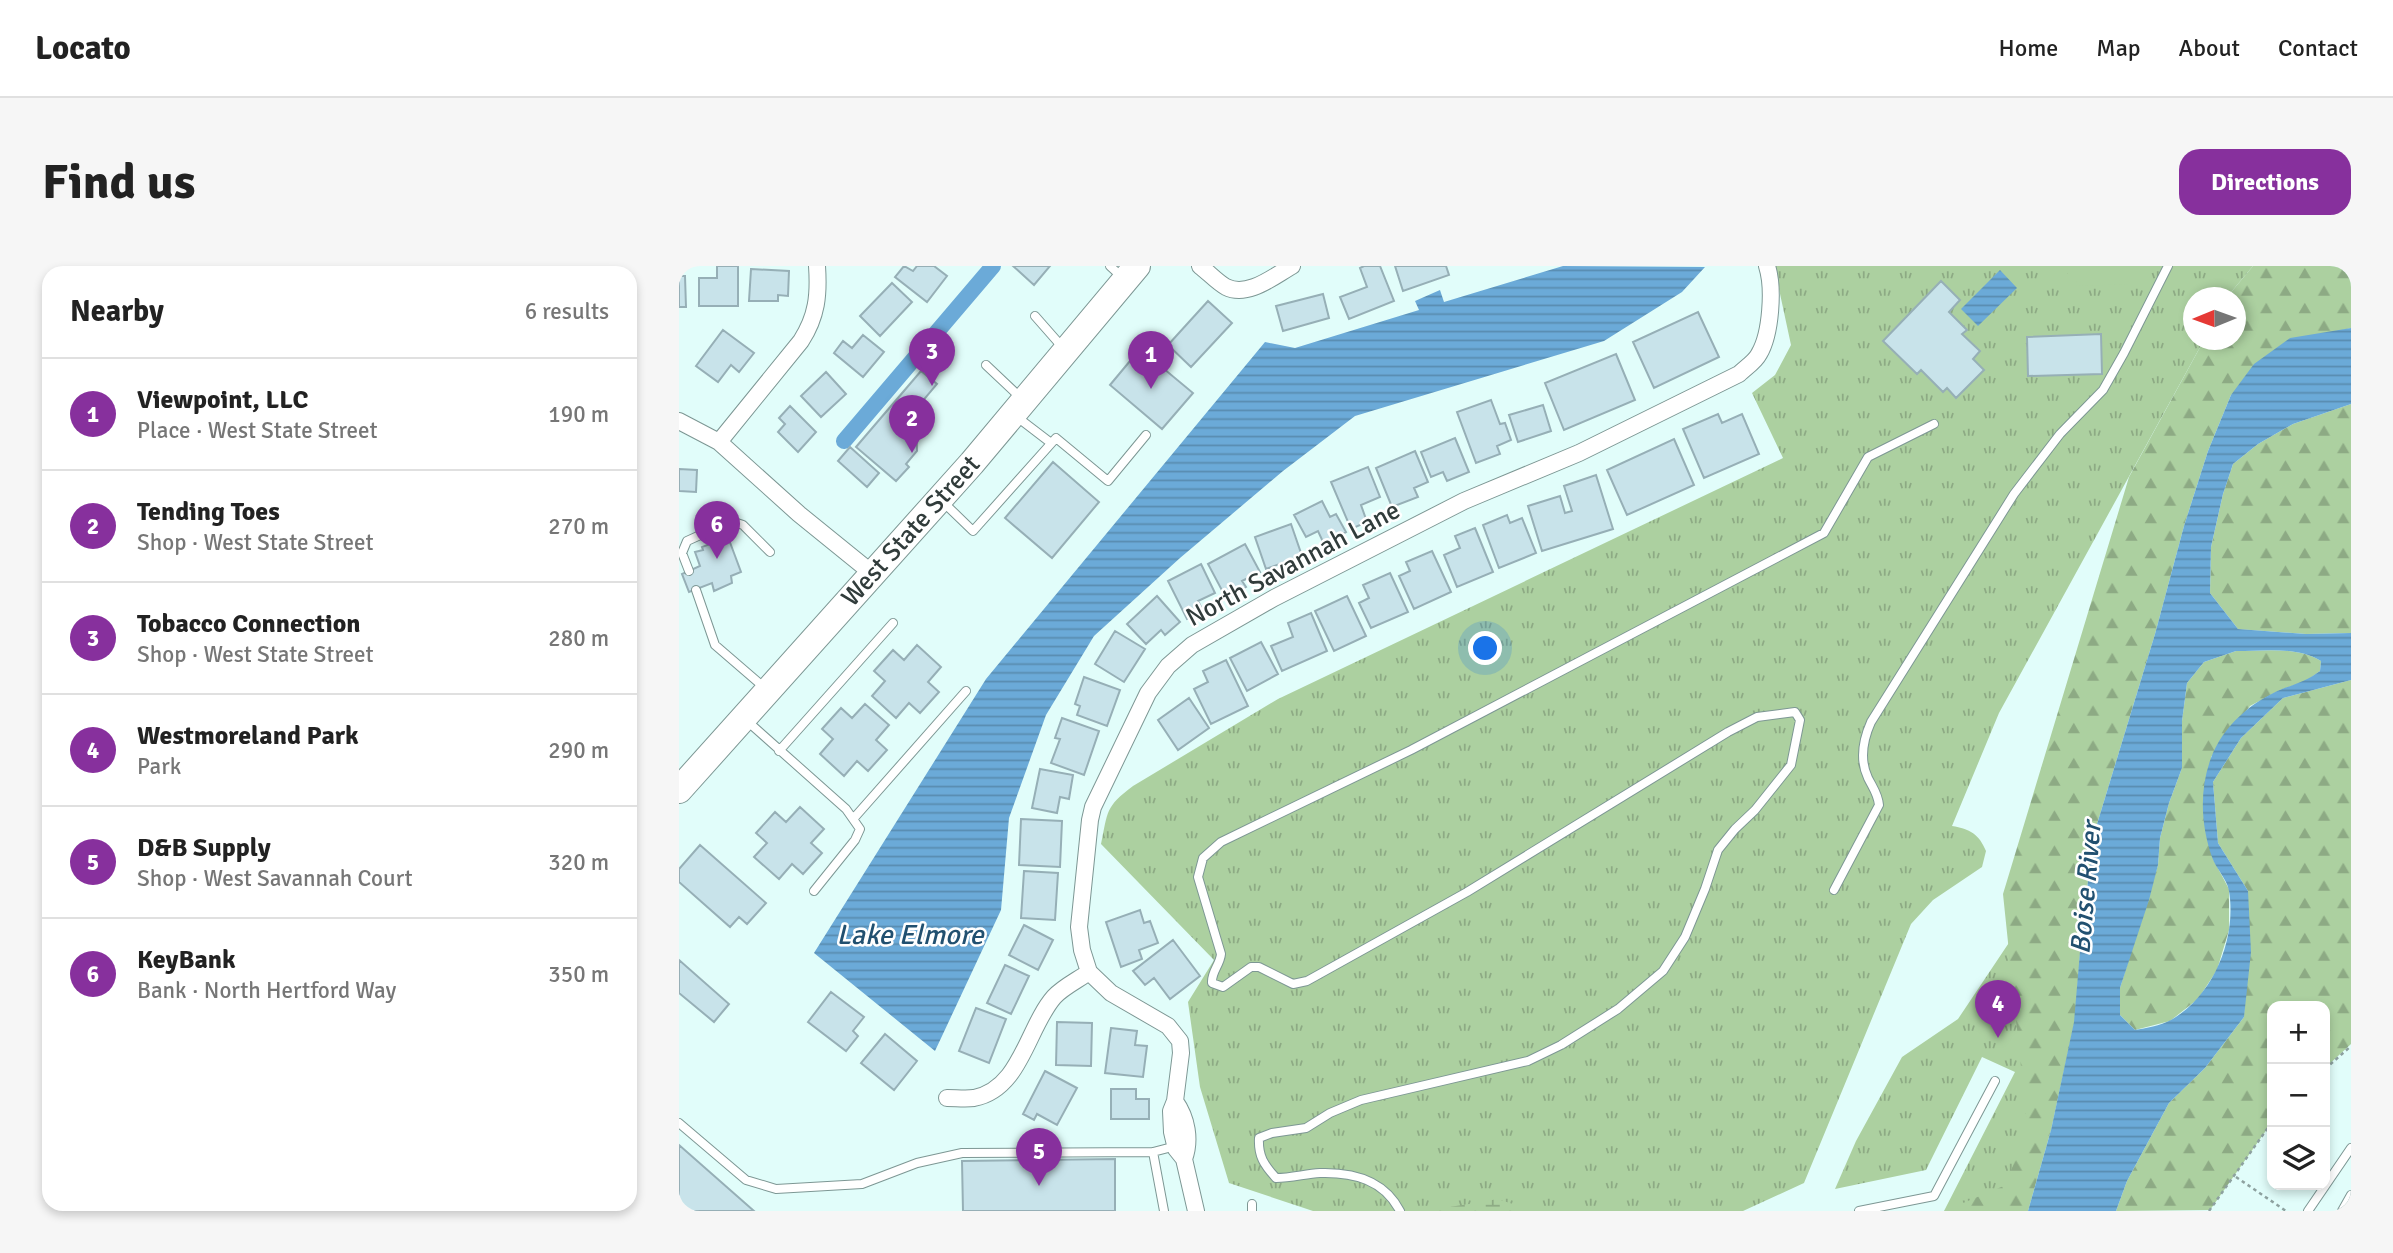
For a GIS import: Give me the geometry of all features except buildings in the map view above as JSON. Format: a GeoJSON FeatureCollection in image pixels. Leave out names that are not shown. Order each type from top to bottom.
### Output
{"type":"FeatureCollection","features":[{"type":"Feature","properties":{"kind":"main road","name":"West State Street"},"geometry":{"type":"LineString","coordinates":[[679,790],[1019,407],[1066,351],[1124,271]]}},
{"type":"Feature","properties":{"kind":"street"},"geometry":{"type":"LineString","coordinates":[[719,442],[801,341],[810,326],[819,292],[817,266]]}},
{"type":"Feature","properties":{"kind":"street"},"geometry":{"type":"LineString","coordinates":[[1200,266],[1226,287],[1241,290],[1255,287],[1292,266]]}},
{"type":"Feature","properties":{"kind":"street","name":"North Savannah Lane"},"geometry":{"type":"LineString","coordinates":[[1090,972],[1082,950],[1079,927],[1090,820],[1098,795],[1148,693],[1168,666],[1192,645],[1274,598],[1405,531],[1464,501],[1579,453],[1739,374],[1759,356],[1767,329],[1771,280],[1767,266]]}},
{"type":"Feature","properties":{"kind":"street"},"geometry":{"type":"LineString","coordinates":[[679,421],[719,442],[799,514],[873,574]]}},
{"type":"Feature","properties":{"kind":"street"},"geometry":{"type":"LineString","coordinates":[[947,1098],[976,1098],[997,1087],[1011,1074],[1055,995],[1090,972],[1111,993],[1168,1026],[1180,1041],[1181,1053],[1175,1101],[1171,1111],[1171,1132],[1182,1150],[1196,1211]]}},
{"type":"Feature","properties":{"kind":"lane"},"geometry":{"type":"LineString","coordinates":[[1834,890],[1879,805],[1878,794],[1867,775],[1863,756],[1863,739],[1871,722],[2014,494],[2060,434],[2103,390],[2168,266]]}},
{"type":"Feature","properties":{"kind":"lane"},"geometry":{"type":"LineString","coordinates":[[1035,316],[1066,351]]}},
{"type":"Feature","properties":{"kind":"lane"},"geometry":{"type":"LineString","coordinates":[[986,365],[1051,443]]}},
{"type":"Feature","properties":{"kind":"lane"},"geometry":{"type":"LineString","coordinates":[[1400,1211],[1393,1197],[1378,1186],[1352,1174],[1319,1173],[1276,1178],[1264,1165],[1259,1150],[1259,1138],[1272,1133],[1305,1128],[1330,1113],[1361,1100],[1528,1061],[1561,1045],[1618,1009],[1663,971],[1685,937],[1718,850],[1791,765],[1800,720],[1795,712],[1757,717],[1747,722],[1467,892],[1307,981],[1293,984],[1259,967],[1251,967],[1223,988],[1212,983],[1211,976],[1220,962],[1221,954],[1198,877],[1203,858],[1221,842],[1411,750],[1824,533],[1868,457],[1934,424]]}},
{"type":"Feature","properties":{"kind":"lane"},"geometry":{"type":"LineString","coordinates":[[939,499],[973,531],[1056,438],[1108,481],[1146,435]]}},
{"type":"Feature","properties":{"kind":"lane"},"geometry":{"type":"LineString","coordinates":[[689,571],[683,553],[687,541],[731,521],[744,525],[770,552]]}},
{"type":"Feature","properties":{"kind":"lane"},"geometry":{"type":"LineString","coordinates":[[696,590],[715,645],[768,691]]}},
{"type":"Feature","properties":{"kind":"lane"},"geometry":{"type":"LineString","coordinates":[[779,751],[893,623]]}},
{"type":"Feature","properties":{"kind":"lane"},"geometry":{"type":"LineString","coordinates":[[854,818],[966,691]]}},
{"type":"Feature","properties":{"kind":"lane"},"geometry":{"type":"LineString","coordinates":[[744,719],[854,818],[860,829],[855,840],[814,891]]}},
{"type":"Feature","properties":{"kind":"lane"},"geometry":{"type":"LineString","coordinates":[[1859,1211],[1934,1196],[1995,1081]]}},
{"type":"Feature","properties":{"kind":"lane"},"geometry":{"type":"LineString","coordinates":[[679,1123],[746,1180],[776,1189],[862,1184],[917,1163],[962,1153],[1182,1150]]}},
{"type":"Feature","properties":{"kind":"lane"},"geometry":{"type":"LineString","coordinates":[[2308,1211],[2351,1148]]}},
{"type":"Feature","properties":{"kind":"lane"},"geometry":{"type":"LineString","coordinates":[[1153,1152],[1164,1211]]}},
{"type":"Feature","properties":{"kind":"lane"},"geometry":{"type":"LineString","coordinates":[[2342,1211],[2351,1195]]}},
{"type":"Feature","properties":{"kind":"path"},"geometry":{"type":"LineString","coordinates":[[2330,1065],[2351,1046]]}},
{"type":"Feature","properties":{"kind":"path"},"geometry":{"type":"LineString","coordinates":[[2209,1211],[2269,1127]]}},
{"type":"Feature","properties":{"kind":"path"},"geometry":{"type":"LineString","coordinates":[[2235,1177],[2286,1211]]}},
{"type":"Feature","properties":{"kind":"green space"},"geometry":{"type":"Polygon","coordinates":[[[1774,266],[2253,266],[2235,287],[2183,287],[2183,350],[2199,350],[1999,713],[1952,826],[1969,831],[1980,840],[1986,851],[1982,867],[1933,900],[1911,924],[1804,1183],[1743,1211],[1313,1211],[1229,1183],[1200,1087],[1188,1002],[1214,960],[1101,844],[1112,805],[1133,786],[1278,699],[1783,458],[1752,393],[1775,375],[1791,345],[1774,266]]]}},
{"type":"Feature","properties":{"kind":"green space"},"geometry":{"type":"Polygon","coordinates":[[[2138,266],[2138,279],[2130,279],[2130,284],[2077,286],[2076,281],[2068,281],[2068,268],[2138,266]]]}},
{"type":"Feature","properties":{"kind":"green space"},"geometry":{"type":"Polygon","coordinates":[[[2253,266],[2351,266],[2351,328],[2339,331],[2231,395],[2208,451],[2184,526],[2155,634],[2094,834],[2082,928],[2075,1020],[2051,1130],[2028,1211],[1944,1211],[2006,1185],[2027,1125],[2003,894],[2129,477],[2199,350],[2246,350],[2246,287],[2235,287],[2253,266]]]}},
{"type":"Feature","properties":{"kind":"green space"},"geometry":{"type":"Polygon","coordinates":[[[2351,404],[2351,633],[2306,634],[2238,629],[2210,593],[2211,547],[2233,464],[2258,444],[2293,424],[2351,404]]]}},
{"type":"Feature","properties":{"kind":"green space"},"geometry":{"type":"Polygon","coordinates":[[[2280,650],[2302,653],[2321,661],[2320,671],[2306,681],[2280,690],[2250,706],[2211,757],[2213,859],[2229,889],[2229,930],[2217,970],[2198,999],[2170,1021],[2135,1030],[2120,1015],[2120,988],[2158,865],[2160,838],[2182,768],[2182,721],[2187,683],[2204,662],[2236,651],[2280,650]]]}},
{"type":"Feature","properties":{"kind":"green space"},"geometry":{"type":"Polygon","coordinates":[[[2351,680],[2351,1044],[2330,1063],[2330,1001],[2267,1001],[2267,1129],[2210,1210],[2116,1211],[2127,1181],[2169,1103],[2205,1068],[2244,1017],[2248,891],[2218,843],[2213,782],[2241,738],[2283,698],[2351,680]]]}},
{"type":"Feature","properties":{"kind":"green space"},"geometry":{"type":"Polygon","coordinates":[[[2083,832],[2019,1211],[1944,1211],[2015,1072],[1982,1057],[1926,1170],[1835,1189],[1856,1141],[1902,1057],[1958,1019],[2083,832]]]}},
{"type":"Feature","properties":{"kind":"green space"},"geometry":{"type":"Polygon","coordinates":[[[1497,1199],[1513,1204],[1514,1211],[1431,1211],[1447,1207],[1497,1199]]]}},
{"type":"Feature","properties":{"kind":"water","name":"Lake Elmore"},"geometry":{"type":"Polygon","coordinates":[[[1563,266],[1705,267],[1682,292],[1604,341],[1355,416],[1283,471],[1180,558],[1094,636],[1046,715],[1009,818],[1001,910],[935,1051],[814,953],[986,679],[1265,342],[1295,348],[1419,310],[1415,301],[1440,290],[1444,302],[1563,266]]]}},
{"type":"Feature","properties":{"kind":"water"},"geometry":{"type":"Polygon","coordinates":[[[2000,270],[2017,288],[1978,326],[1961,309],[2000,270]]]}},
{"type":"Feature","properties":{"kind":"water"},"geometry":{"type":"Polygon","coordinates":[[[2351,328],[2351,404],[2293,424],[2258,444],[2233,464],[2211,547],[2210,593],[2238,629],[2306,634],[2351,633],[2351,680],[2283,698],[2241,738],[2213,782],[2218,843],[2248,891],[2251,952],[2244,1017],[2205,1068],[2169,1103],[2127,1181],[2116,1211],[2028,1211],[2051,1130],[2074,1022],[2094,834],[2155,634],[2184,526],[2208,451],[2231,395],[2254,364],[2290,338],[2351,328]],[[2280,650],[2236,651],[2204,662],[2187,683],[2182,721],[2182,768],[2160,838],[2158,865],[2149,900],[2120,988],[2120,1015],[2135,1030],[2167,1022],[2186,1010],[2210,981],[2225,947],[2231,909],[2229,891],[2212,857],[2203,808],[2207,770],[2216,746],[2239,716],[2249,708],[2271,694],[2320,671],[2321,661],[2302,653],[2280,650]]]}},
{"type":"Feature","properties":{"kind":"waterway"},"geometry":{"type":"LineString","coordinates":[[844,441],[993,266]]}},
{"type":"Feature","properties":{"kind":"place","name":"Tobacco Connection"},"geometry":{"type":"Point","coordinates":[932,386]}},
{"type":"Feature","properties":{"kind":"place","name":"Viewpoint, LLC"},"geometry":{"type":"Point","coordinates":[1151,389]}},
{"type":"Feature","properties":{"kind":"place","name":"Tending Toes"},"geometry":{"type":"Point","coordinates":[912,453]}},
{"type":"Feature","properties":{"kind":"place","name":"KeyBank"},"geometry":{"type":"Point","coordinates":[717,559]}},
{"type":"Feature","properties":{"kind":"place","name":"Westmoreland Park"},"geometry":{"type":"Point","coordinates":[1998,1038]}},
{"type":"Feature","properties":{"kind":"place","name":"D&B Supply"},"geometry":{"type":"Point","coordinates":[1039,1186]}},
{"type":"Feature","properties":{"kind":"water label","name":"Boise River"},"geometry":{"type":"Point","coordinates":[2086,888]}}]}
